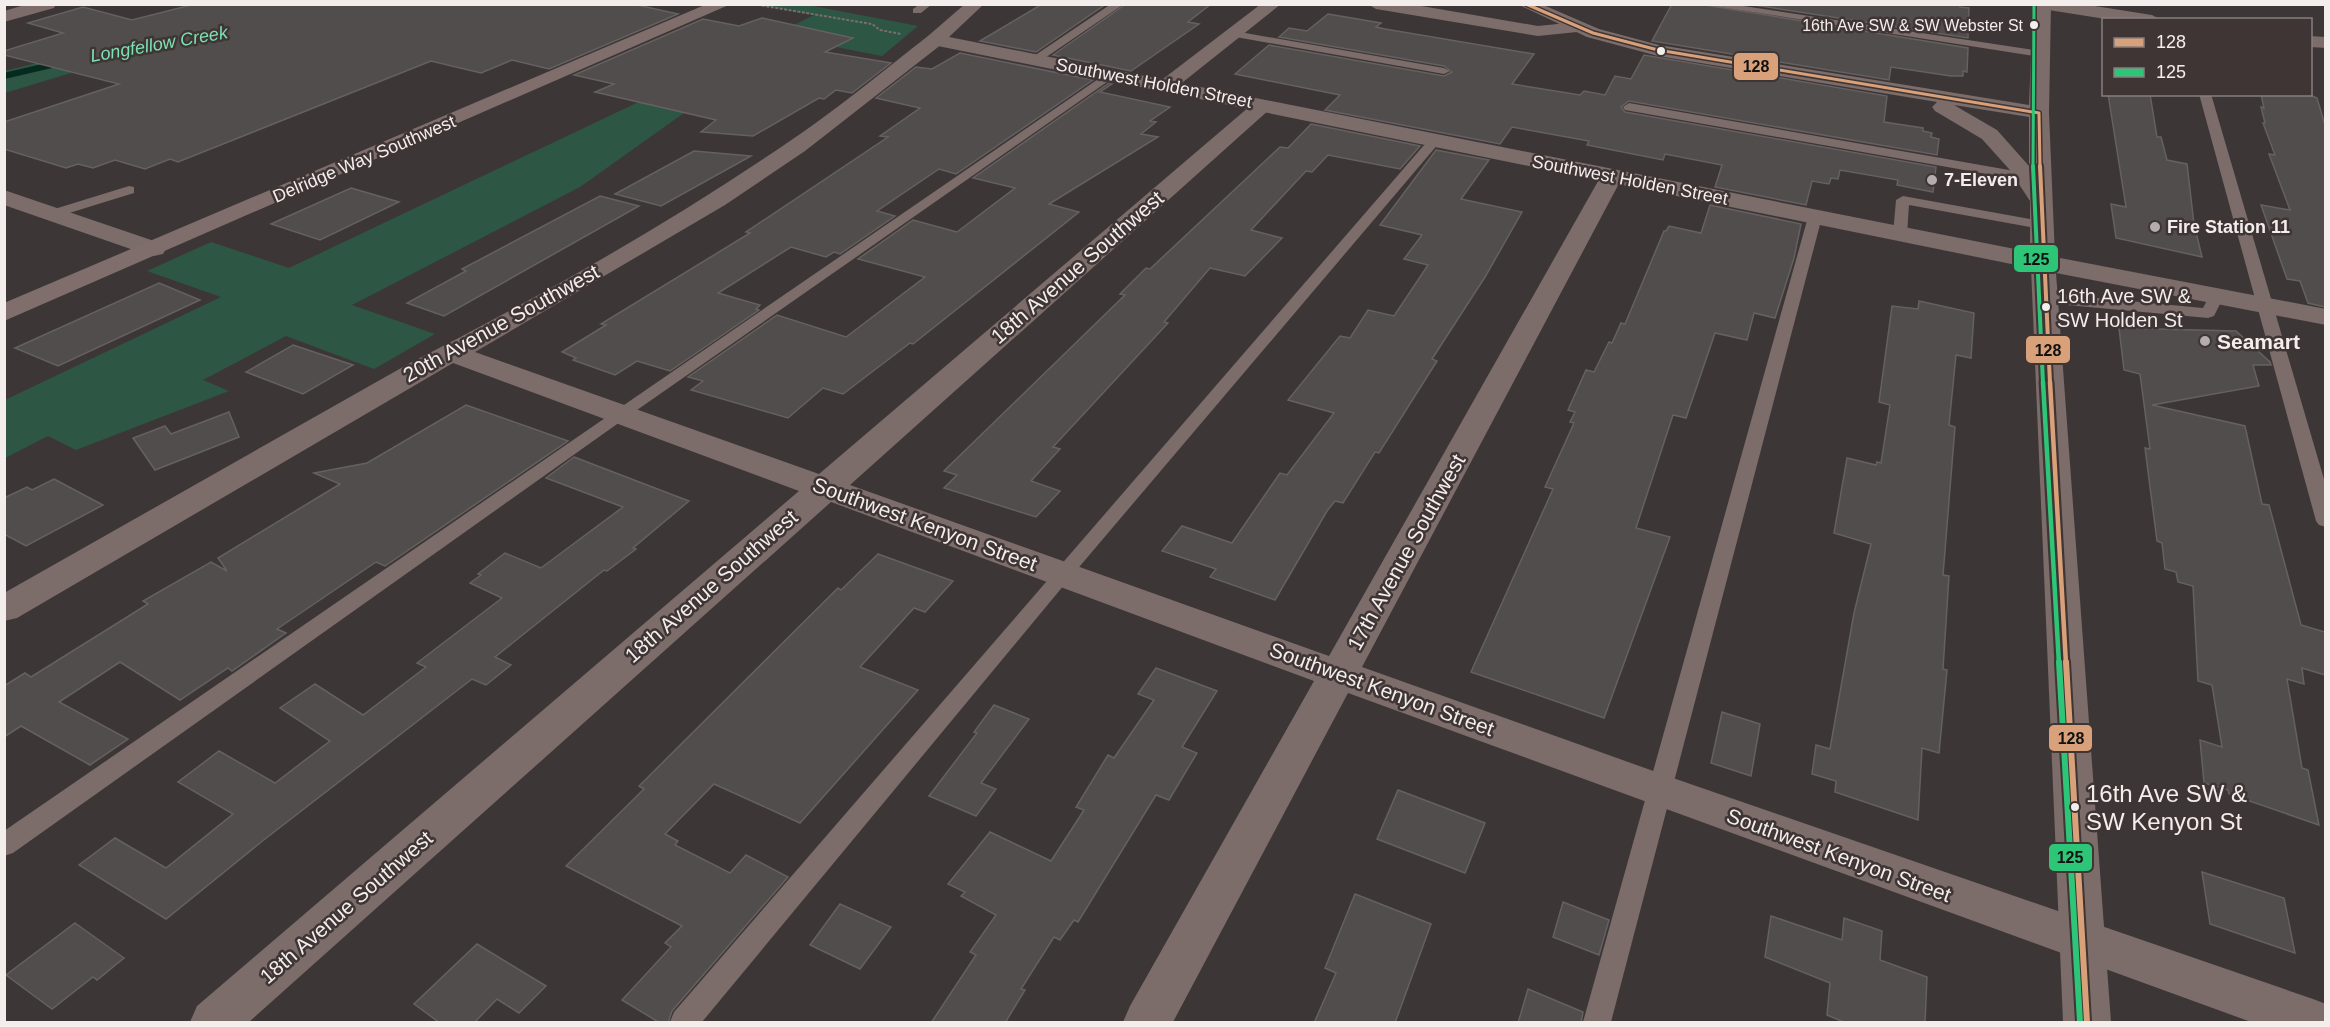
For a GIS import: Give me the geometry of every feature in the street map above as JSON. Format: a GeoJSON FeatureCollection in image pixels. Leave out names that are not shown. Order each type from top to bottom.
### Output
{"type":"FeatureCollection","features":[{"type":"Feature","properties":{"kind":"main road","name":"Delridge Way Southwest"},"geometry":{"type":"LineString","coordinates":[[4,313],[723,4]]}},
{"type":"Feature","properties":{"kind":"street"},"geometry":{"type":"LineString","coordinates":[[4,17],[48,4]]}},
{"type":"Feature","properties":{"kind":"street","name":"20th Avenue Southwest"},"geometry":{"type":"LineString","coordinates":[[4,609],[452,353],[762,171],[935,40],[976,4]]}},
{"type":"Feature","properties":{"kind":"street"},"geometry":{"type":"LineString","coordinates":[[1166,86],[1272,4]]}},
{"type":"Feature","properties":{"kind":"street"},"geometry":{"type":"LineString","coordinates":[[1376,4],[1538,31],[1577,27]]}},
{"type":"Feature","properties":{"kind":"street"},"geometry":{"type":"LineString","coordinates":[[1524,4],[1614,40],[1720,62],[2039,113]]}},
{"type":"Feature","properties":{"kind":"street"},"geometry":{"type":"LineString","coordinates":[[2086,1023],[2041,225],[2039,113],[2042,4],[2138,18]]}},
{"type":"Feature","properties":{"kind":"street","name":"Southwest Holden Street"},"geometry":{"type":"LineString","coordinates":[[935,40],[1900,234],[2044,280],[2137,281],[2325,317]]}},
{"type":"Feature","properties":{"kind":"street"},"geometry":{"type":"LineString","coordinates":[[1895,90],[1940,105],[1991,132],[2006,147],[2040,198]]}},
{"type":"Feature","properties":{"kind":"street","name":"18th Avenue Southwest"},"geometry":{"type":"LineString","coordinates":[[214,1023],[1263,105]]}},
{"type":"Feature","properties":{"kind":"street","name":"17th Avenue Southwest"},"geometry":{"type":"LineString","coordinates":[[1147,1023],[1612,176]]}},
{"type":"Feature","properties":{"kind":"street"},"geometry":{"type":"LineString","coordinates":[[4,197],[154,249]]}},
{"type":"Feature","properties":{"kind":"street","name":"Southwest Kenyon Street"},"geometry":{"type":"LineString","coordinates":[[452,353],[1658,790],[2313,1023]]}},
{"type":"Feature","properties":{"kind":"lane"},"geometry":{"type":"LineString","coordinates":[[917,11],[927,4]]}},
{"type":"Feature","properties":{"kind":"lane"},"geometry":{"type":"LineString","coordinates":[[1035,60],[1119,4]]}},
{"type":"Feature","properties":{"kind":"lane"},"geometry":{"type":"LineString","coordinates":[[1706,4],[2040,54]]}},
{"type":"Feature","properties":{"kind":"lane"},"geometry":{"type":"LineString","coordinates":[[1234,34],[1444,71]]}},
{"type":"Feature","properties":{"kind":"lane"},"geometry":{"type":"LineString","coordinates":[[4,845],[621,413],[1111,75]]}},
{"type":"Feature","properties":{"kind":"lane"},"geometry":{"type":"LineString","coordinates":[[2206,96],[2267,306],[2325,521]]}},
{"type":"Feature","properties":{"kind":"lane"},"geometry":{"type":"LineString","coordinates":[[1629,107],[2026,177]]}},
{"type":"Feature","properties":{"kind":"lane"},"geometry":{"type":"LineString","coordinates":[[684,1023],[1062,574],[1435,140]]}},
{"type":"Feature","properties":{"kind":"lane"},"geometry":{"type":"LineString","coordinates":[[53,214],[129,190]]}},
{"type":"Feature","properties":{"kind":"lane"},"geometry":{"type":"LineString","coordinates":[[1900,234],[1903,200],[2041,225]]}},
{"type":"Feature","properties":{"kind":"lane"},"geometry":{"type":"LineString","coordinates":[[1597,1023],[1658,790],[1815,217]]}},
{"type":"Feature","properties":{"kind":"lane"},"geometry":{"type":"LineString","coordinates":[[2044,280],[2141,307],[2208,313],[2216,296]]}},
{"type":"Feature","properties":{"kind":"lane"},"geometry":{"type":"LineString","coordinates":[[2137,281],[2141,307]]}},
{"type":"Feature","properties":{"kind":"path"},"geometry":{"type":"LineString","coordinates":[[753,4],[814,17],[843,18],[906,35]]}},
{"type":"Feature","properties":{"kind":"green space"},"geometry":{"type":"Polygon","coordinates":[[[274,5],[130,55],[5,93],[4,71],[274,5]]]}},
{"type":"Feature","properties":{"kind":"green space"},"geometry":{"type":"Polygon","coordinates":[[[762,5],[808,5],[918,26],[882,56],[831,46],[711,117],[684,113],[580,187],[352,305],[435,334],[374,369],[286,336],[203,380],[229,391],[76,450],[48,436],[5,458],[5,400],[221,297],[147,271],[211,242],[289,268],[704,71],[814,15],[762,5]]]}},
{"type":"Feature","properties":{"kind":"building"},"geometry":{"type":"Polygon","coordinates":[[[195,4],[633,4],[678,14],[549,69],[512,60],[481,73],[431,61],[178,162],[170,159],[145,169],[115,160],[93,168],[78,164],[66,168],[4,149],[4,122],[119,84],[4,55],[4,51],[63,33],[28,23],[83,7],[132,20],[195,4]]]}},
{"type":"Feature","properties":{"kind":"building"},"geometry":{"type":"Polygon","coordinates":[[[1042,4],[1106,4],[1036,52],[980,41],[1042,4]]]}},
{"type":"Feature","properties":{"kind":"building"},"geometry":{"type":"Polygon","coordinates":[[[1126,4],[1211,4],[1188,22],[1199,24],[1131,71],[1053,55],[1126,4]]]}},
{"type":"Feature","properties":{"kind":"building"},"geometry":{"type":"Polygon","coordinates":[[[1672,4],[1699,4],[1968,48],[1967,72],[1963,71],[1963,76],[1951,76],[1891,67],[1889,80],[1652,41],[1672,4]]]}},
{"type":"Feature","properties":{"kind":"building"},"geometry":{"type":"Polygon","coordinates":[[[1748,4],[1960,4],[1960,7],[1969,8],[1968,38],[1748,4]]]}},
{"type":"Feature","properties":{"kind":"building"},"geometry":{"type":"Polygon","coordinates":[[[1328,14],[1381,23],[1376,27],[1385,29],[1534,54],[1512,84],[1580,95],[1584,91],[1605,95],[1615,76],[1631,79],[1644,55],[1887,96],[1884,122],[1923,128],[1923,131],[1932,133],[1931,137],[1939,139],[1937,155],[1629,101],[1621,107],[1625,112],[1936,167],[1933,192],[1897,185],[1898,180],[1840,170],[1838,179],[1831,178],[1829,184],[1812,181],[1806,205],[1715,187],[1722,165],[1665,154],[1663,160],[1587,145],[1589,141],[1512,127],[1500,144],[1325,110],[1340,95],[1235,74],[1269,45],[1444,76],[1452,72],[1444,66],[1279,37],[1289,28],[1307,31],[1328,14]]]}},
{"type":"Feature","properties":{"kind":"building"},"geometry":{"type":"Polygon","coordinates":[[[762,18],[853,38],[825,52],[891,63],[852,93],[836,90],[824,99],[819,98],[753,136],[701,132],[716,120],[595,92],[614,84],[574,75],[703,19],[739,26],[762,18]]]}},
{"type":"Feature","properties":{"kind":"building"},"geometry":{"type":"Polygon","coordinates":[[[960,53],[1093,80],[956,174],[939,169],[877,211],[895,216],[840,254],[834,252],[826,257],[791,247],[718,293],[760,305],[756,309],[759,310],[670,371],[637,361],[615,375],[573,360],[576,358],[562,352],[606,325],[601,324],[750,233],[746,232],[888,137],[880,136],[920,108],[876,98],[916,67],[932,69],[960,53]]]}},
{"type":"Feature","properties":{"kind":"building"},"geometry":{"type":"Polygon","coordinates":[[[1109,83],[1112,84],[1100,92],[1170,107],[1150,121],[1156,122],[1141,134],[1158,137],[1049,204],[1079,212],[913,344],[910,343],[843,394],[823,388],[788,418],[691,390],[703,381],[688,377],[777,315],[846,337],[925,277],[858,259],[913,220],[957,232],[1015,188],[973,178],[1109,83]]]}},
{"type":"Feature","properties":{"kind":"building"},"geometry":{"type":"Polygon","coordinates":[[[2108,96],[2150,96],[2157,137],[2161,137],[2167,160],[2187,164],[2194,224],[2202,257],[2116,238],[2111,204],[2126,207],[2108,96]]]}},
{"type":"Feature","properties":{"kind":"building"},"geometry":{"type":"Polygon","coordinates":[[[2261,96],[2312,96],[2317,98],[2325,125],[2325,307],[2308,303],[2300,281],[2287,279],[2261,205],[2290,210],[2269,154],[2275,155],[2263,123],[2265,123],[2261,107],[2264,108],[2261,96]]]}},
{"type":"Feature","properties":{"kind":"building"},"geometry":{"type":"Polygon","coordinates":[[[1311,124],[1420,146],[1400,169],[1328,155],[1312,172],[1306,171],[1251,230],[1282,238],[1245,276],[1210,268],[1164,322],[1168,323],[1053,447],[1060,449],[1031,481],[1060,491],[1036,517],[944,488],[957,475],[944,471],[1125,295],[1120,294],[1146,268],[1150,269],[1280,147],[1288,148],[1311,124]]]}},
{"type":"Feature","properties":{"kind":"building"},"geometry":{"type":"Polygon","coordinates":[[[1436,150],[1489,160],[1461,199],[1522,212],[1485,277],[1432,359],[1437,361],[1379,453],[1375,452],[1343,503],[1335,501],[1327,511],[1275,600],[1210,577],[1216,569],[1162,551],[1182,526],[1232,543],[1280,473],[1287,475],[1334,413],[1288,400],[1340,336],[1350,338],[1368,310],[1394,316],[1428,265],[1404,259],[1422,235],[1380,225],[1436,150]]]}},
{"type":"Feature","properties":{"kind":"building"},"geometry":{"type":"Polygon","coordinates":[[[694,151],[751,156],[661,206],[615,194],[694,151]]]}},
{"type":"Feature","properties":{"kind":"building"},"geometry":{"type":"Polygon","coordinates":[[[351,188],[399,202],[320,240],[271,224],[351,188]]]}},
{"type":"Feature","properties":{"kind":"building"},"geometry":{"type":"Polygon","coordinates":[[[600,196],[639,206],[444,316],[407,303],[466,271],[462,269],[600,196]]]}},
{"type":"Feature","properties":{"kind":"building"},"geometry":{"type":"Polygon","coordinates":[[[1710,205],[1801,224],[1794,258],[1775,318],[1754,313],[1747,340],[1715,333],[1686,418],[1673,415],[1636,528],[1670,537],[1604,718],[1471,672],[1553,489],[1545,487],[1574,423],[1570,422],[1575,412],[1568,410],[1586,370],[1594,372],[1621,323],[1625,324],[1664,231],[1669,226],[1701,233],[1710,205]]]}},
{"type":"Feature","properties":{"kind":"building"},"geometry":{"type":"Polygon","coordinates":[[[159,283],[200,300],[58,366],[15,348],[159,283]]]}},
{"type":"Feature","properties":{"kind":"building"},"geometry":{"type":"Polygon","coordinates":[[[1919,301],[1974,313],[1971,358],[1956,355],[1949,425],[1955,427],[1943,575],[1949,576],[1943,669],[1947,670],[1939,753],[1922,748],[1918,820],[1835,792],[1836,781],[1812,774],[1816,745],[1830,749],[1854,613],[1871,544],[1834,533],[1847,458],[1876,465],[1877,462],[1881,463],[1890,405],[1879,402],[1892,306],[1918,309],[1919,301]]]}},
{"type":"Feature","properties":{"kind":"building"},"geometry":{"type":"Polygon","coordinates":[[[2119,328],[2236,331],[2270,362],[2271,365],[2253,365],[2259,386],[2152,405],[2245,426],[2262,504],[2269,505],[2301,625],[2325,632],[2325,675],[2302,668],[2304,684],[2287,679],[2302,768],[2308,770],[2319,825],[2204,783],[2200,740],[2222,747],[2212,685],[2198,681],[2193,586],[2178,582],[2176,572],[2165,569],[2162,543],[2157,541],[2145,448],[2150,449],[2140,374],[2124,370],[2119,328]]]}},
{"type":"Feature","properties":{"kind":"building"},"geometry":{"type":"Polygon","coordinates":[[[293,345],[353,365],[303,394],[246,372],[293,345]]]}},
{"type":"Feature","properties":{"kind":"building"},"geometry":{"type":"Polygon","coordinates":[[[466,405],[568,441],[385,566],[376,562],[277,629],[286,633],[232,671],[228,668],[180,700],[120,662],[59,702],[128,739],[90,765],[21,726],[4,737],[4,686],[25,673],[31,677],[148,604],[143,601],[211,562],[227,571],[218,558],[340,484],[314,473],[367,463],[466,405]]]}},
{"type":"Feature","properties":{"kind":"building"},"geometry":{"type":"Polygon","coordinates":[[[229,412],[239,437],[155,470],[133,438],[165,426],[171,434],[229,412]]]}},
{"type":"Feature","properties":{"kind":"building"},"geometry":{"type":"Polygon","coordinates":[[[574,457],[689,501],[633,548],[636,549],[607,571],[604,570],[495,657],[511,665],[486,685],[472,679],[265,839],[166,919],[79,865],[115,838],[166,868],[233,814],[178,782],[219,751],[275,783],[330,741],[280,708],[315,684],[363,715],[426,667],[417,663],[502,598],[470,583],[481,575],[478,574],[505,553],[541,568],[623,507],[546,478],[574,457]]]}},
{"type":"Feature","properties":{"kind":"building"},"geometry":{"type":"Polygon","coordinates":[[[54,479],[103,505],[26,546],[4,534],[4,498],[27,487],[32,490],[54,479]]]}},
{"type":"Feature","properties":{"kind":"building"},"geometry":{"type":"Polygon","coordinates":[[[878,554],[953,581],[925,612],[914,608],[860,667],[918,690],[800,823],[714,784],[665,834],[678,841],[675,845],[730,873],[746,855],[788,877],[672,1011],[668,1023],[660,1023],[622,1000],[671,947],[665,943],[682,926],[566,866],[644,789],[639,786],[838,588],[841,590],[878,554]]]}},
{"type":"Feature","properties":{"kind":"building"},"geometry":{"type":"Polygon","coordinates":[[[1156,668],[1217,691],[1182,747],[1197,753],[1169,800],[1156,795],[1078,922],[1074,920],[1060,940],[1054,937],[1021,989],[1025,990],[1005,1023],[931,1023],[976,955],[970,952],[996,915],[961,896],[965,892],[948,884],[990,832],[1051,861],[1084,810],[1076,807],[1108,755],[1114,758],[1154,700],[1138,694],[1156,668]]]}},
{"type":"Feature","properties":{"kind":"building"},"geometry":{"type":"Polygon","coordinates":[[[994,705],[1029,719],[981,783],[996,789],[976,816],[929,796],[977,733],[974,732],[994,705]]]}},
{"type":"Feature","properties":{"kind":"building"},"geometry":{"type":"Polygon","coordinates":[[[1722,712],[1760,724],[1751,776],[1711,763],[1722,712]]]}},
{"type":"Feature","properties":{"kind":"building"},"geometry":{"type":"Polygon","coordinates":[[[1398,790],[1485,823],[1465,873],[1377,839],[1398,790]]]}},
{"type":"Feature","properties":{"kind":"building"},"geometry":{"type":"Polygon","coordinates":[[[2202,872],[2284,898],[2295,953],[2210,924],[2202,872]]]}},
{"type":"Feature","properties":{"kind":"building"},"geometry":{"type":"Polygon","coordinates":[[[1355,894],[1431,924],[1395,1023],[1314,1023],[1336,973],[1325,968],[1355,894]]]}},
{"type":"Feature","properties":{"kind":"building"},"geometry":{"type":"Polygon","coordinates":[[[1563,902],[1609,920],[1599,955],[1553,937],[1563,902]]]}},
{"type":"Feature","properties":{"kind":"building"},"geometry":{"type":"Polygon","coordinates":[[[840,904],[891,927],[860,969],[810,945],[840,904]]]}},
{"type":"Feature","properties":{"kind":"building"},"geometry":{"type":"Polygon","coordinates":[[[1771,916],[1842,940],[1844,918],[1882,931],[1880,960],[1927,977],[1925,1023],[1846,1023],[1827,1015],[1830,983],[1765,957],[1771,916]]]}},
{"type":"Feature","properties":{"kind":"building"},"geometry":{"type":"Polygon","coordinates":[[[75,923],[124,958],[97,980],[93,977],[52,1009],[6,975],[75,923]]]}},
{"type":"Feature","properties":{"kind":"building"},"geometry":{"type":"Polygon","coordinates":[[[477,944],[546,986],[519,1013],[497,999],[474,1023],[440,1023],[414,1004],[477,944]]]}},
{"type":"Feature","properties":{"kind":"building"},"geometry":{"type":"Polygon","coordinates":[[[1528,989],[1583,1012],[1581,1023],[1518,1023],[1528,989]]]}},
{"type":"Feature","properties":{"kind":"waterway","name":"Longfellow Creek"},"geometry":{"type":"LineString","coordinates":[[4,76],[60,63]]}},
{"type":"Feature","properties":{"kind":"transit line","name":"128"},"geometry":{"type":"LineString","coordinates":[[1526,4],[1593,33],[1658,50],[2039,113],[2043,263],[2087,1022]]}},
{"type":"Feature","properties":{"kind":"transit line","name":"125"},"geometry":{"type":"LineString","coordinates":[[2034,4],[2032,113],[2036,263],[2080,1022]]}},
{"type":"Feature","properties":{"kind":"place","name":"16th Ave SW & SW Webster St"},"geometry":{"type":"Point","coordinates":[2034,25]}},
{"type":"Feature","properties":{"kind":"place","name":"7-Eleven"},"geometry":{"type":"Point","coordinates":[1932,180]}},
{"type":"Feature","properties":{"kind":"place","name":"Fire Station 11"},"geometry":{"type":"Point","coordinates":[2155,227]}},
{"type":"Feature","properties":{"kind":"place","name":"16th Ave SW & SW Holden St"},"geometry":{"type":"Point","coordinates":[2046,307]}},
{"type":"Feature","properties":{"kind":"place","name":"Seamart"},"geometry":{"type":"Point","coordinates":[2205,341]}},
{"type":"Feature","properties":{"kind":"place","name":"16th Ave SW & SW Kenyon St"},"geometry":{"type":"Point","coordinates":[2075,807]}}]}
